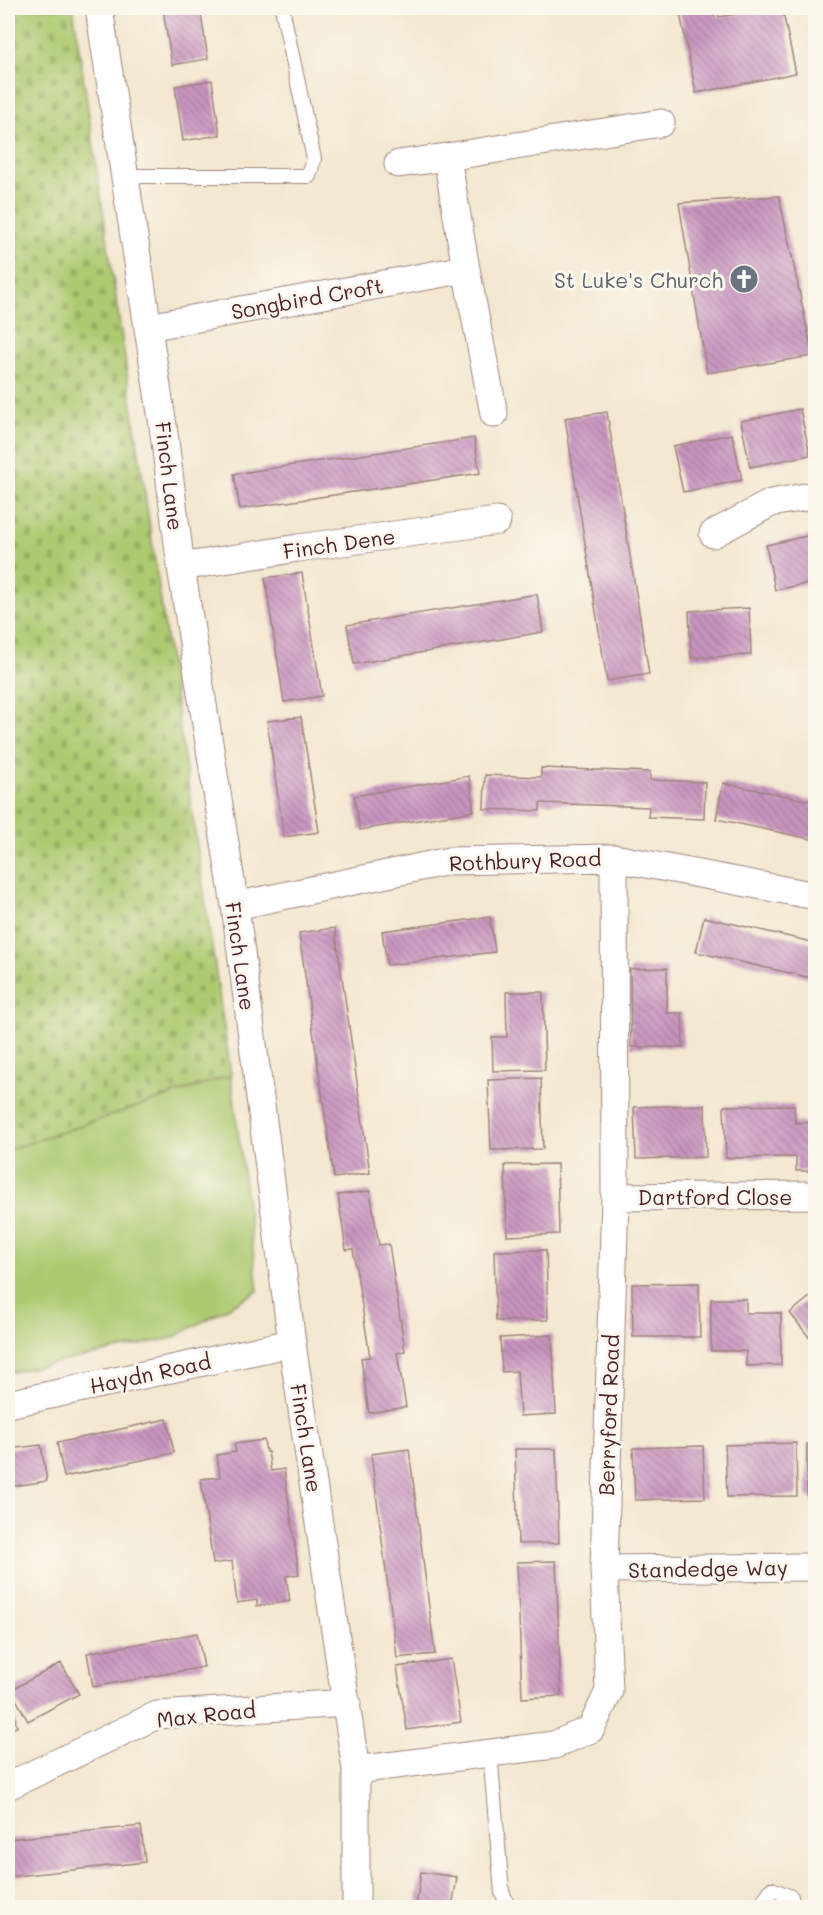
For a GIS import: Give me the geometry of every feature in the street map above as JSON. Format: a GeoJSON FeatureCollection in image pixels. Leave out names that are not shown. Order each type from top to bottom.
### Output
{"type":"FeatureCollection","features":[{"type":"Feature","properties":{"kind":"street","name":"Finch Lane"},"geometry":{"type":"LineString","coordinates":[[99,8],[163,426],[181,567],[235,906],[292,1343],[356,1770],[356,1908]]}},
{"type":"Feature","properties":{"kind":"street"},"geometry":{"type":"LineString","coordinates":[[398,164],[661,123]]}},
{"type":"Feature","properties":{"kind":"street"},"geometry":{"type":"LineString","coordinates":[[447,158],[494,414]]}},
{"type":"Feature","properties":{"kind":"street","name":"Songbird Croft"},"geometry":{"type":"LineString","coordinates":[[148,327],[466,269]]}},
{"type":"Feature","properties":{"kind":"street"},"geometry":{"type":"LineString","coordinates":[[713,534],[771,503],[816,495]]}},
{"type":"Feature","properties":{"kind":"street","name":"Finch Dene"},"geometry":{"type":"LineString","coordinates":[[181,567],[298,548],[497,521]]}},
{"type":"Feature","properties":{"kind":"street","name":"Rothbury Road"},"geometry":{"type":"LineString","coordinates":[[235,906],[449,861],[614,858],[816,896]]}},
{"type":"Feature","properties":{"kind":"street","name":"Berryford Road"},"geometry":{"type":"LineString","coordinates":[[356,1770],[554,1745],[591,1729],[609,1690],[604,1569],[615,1197],[614,858]]}},
{"type":"Feature","properties":{"kind":"street","name":"Dartford Close"},"geometry":{"type":"LineString","coordinates":[[615,1197],[816,1196]]}},
{"type":"Feature","properties":{"kind":"street","name":"Haydn Road"},"geometry":{"type":"LineString","coordinates":[[8,1404],[292,1343]]}},
{"type":"Feature","properties":{"kind":"street","name":"Standedge Way"},"geometry":{"type":"LineString","coordinates":[[604,1569],[812,1567]]}},
{"type":"Feature","properties":{"kind":"street","name":"Max Road"},"geometry":{"type":"LineString","coordinates":[[8,1786],[157,1715],[346,1703]]}},
{"type":"Feature","properties":{"kind":"lane"},"geometry":{"type":"LineString","coordinates":[[124,176],[309,176],[314,159],[282,8]]}},
{"type":"Feature","properties":{"kind":"lane"},"geometry":{"type":"LineString","coordinates":[[490,1753],[502,1892],[509,1908]]}},
{"type":"Feature","properties":{"kind":"lane"},"geometry":{"type":"LineString","coordinates":[[758,1908],[772,1889],[791,1897],[783,1908]]}},
{"type":"Feature","properties":{"kind":"green space"},"geometry":{"type":"Polygon","coordinates":[[[8,8],[73,8],[231,1075],[8,1150],[8,8]]]}},
{"type":"Feature","properties":{"kind":"green space"},"geometry":{"type":"Polygon","coordinates":[[[231,1075],[258,1291],[173,1338],[8,1373],[8,1150],[231,1075]]]}},
{"type":"Feature","properties":{"kind":"building"},"geometry":{"type":"Polygon","coordinates":[[[200,8],[208,59],[172,65],[163,10],[200,8]]]}},
{"type":"Feature","properties":{"kind":"building"},"geometry":{"type":"Polygon","coordinates":[[[679,8],[717,8],[719,17],[769,8],[782,8],[796,73],[696,93],[679,8]]]}},
{"type":"Feature","properties":{"kind":"building"},"geometry":{"type":"Polygon","coordinates":[[[212,80],[220,135],[183,141],[175,86],[212,80]]]}},
{"type":"Feature","properties":{"kind":"building","name":"St Luke's Church"},"geometry":{"type":"Polygon","coordinates":[[[779,196],[813,356],[707,373],[679,203],[779,196]]]}},
{"type":"Feature","properties":{"kind":"building"},"geometry":{"type":"Polygon","coordinates":[[[816,407],[816,429],[814,430],[810,408],[816,407]]]}},
{"type":"Feature","properties":{"kind":"building"},"geometry":{"type":"Polygon","coordinates":[[[800,409],[810,455],[750,467],[741,421],[800,409]]]}},
{"type":"Feature","properties":{"kind":"building"},"geometry":{"type":"Polygon","coordinates":[[[607,412],[649,674],[607,681],[565,418],[607,412]]]}},
{"type":"Feature","properties":{"kind":"building"},"geometry":{"type":"Polygon","coordinates":[[[732,434],[742,480],[683,492],[673,446],[732,434]]]}},
{"type":"Feature","properties":{"kind":"building"},"geometry":{"type":"Polygon","coordinates":[[[474,438],[480,473],[240,509],[234,474],[474,438]]]}},
{"type":"Feature","properties":{"kind":"building"},"geometry":{"type":"Polygon","coordinates":[[[816,534],[816,582],[775,590],[766,545],[816,534]]]}},
{"type":"Feature","properties":{"kind":"building"},"geometry":{"type":"Polygon","coordinates":[[[302,573],[322,696],[284,702],[265,578],[302,573]]]}},
{"type":"Feature","properties":{"kind":"building"},"geometry":{"type":"Polygon","coordinates":[[[537,594],[543,632],[354,664],[347,625],[537,594]]]}},
{"type":"Feature","properties":{"kind":"building"},"geometry":{"type":"Polygon","coordinates":[[[749,608],[751,655],[691,658],[689,611],[749,608]]]}},
{"type":"Feature","properties":{"kind":"building"},"geometry":{"type":"Polygon","coordinates":[[[301,717],[319,832],[284,837],[267,721],[301,717]]]}},
{"type":"Feature","properties":{"kind":"building"},"geometry":{"type":"Polygon","coordinates":[[[541,768],[650,772],[650,780],[705,782],[704,819],[648,817],[649,807],[540,803],[540,811],[484,809],[485,775],[541,777],[541,768]]]}},
{"type":"Feature","properties":{"kind":"building"},"geometry":{"type":"Polygon","coordinates":[[[469,776],[474,811],[360,830],[354,796],[469,776]]]}},
{"type":"Feature","properties":{"kind":"building"},"geometry":{"type":"Polygon","coordinates":[[[723,783],[816,802],[816,840],[716,819],[723,783]]]}},
{"type":"Feature","properties":{"kind":"building"},"geometry":{"type":"Polygon","coordinates":[[[490,917],[495,952],[387,965],[382,931],[490,917]]]}},
{"type":"Feature","properties":{"kind":"building"},"geometry":{"type":"Polygon","coordinates":[[[704,917],[816,943],[816,979],[696,952],[704,917]]]}},
{"type":"Feature","properties":{"kind":"building"},"geometry":{"type":"Polygon","coordinates":[[[335,928],[370,1173],[334,1178],[299,933],[335,928]]]}},
{"type":"Feature","properties":{"kind":"building"},"geometry":{"type":"Polygon","coordinates":[[[667,968],[667,1013],[682,1013],[683,1047],[631,1047],[630,969],[667,968]]]}},
{"type":"Feature","properties":{"kind":"building"},"geometry":{"type":"Polygon","coordinates":[[[506,992],[543,992],[545,1070],[493,1071],[492,1037],[507,1037],[506,992]]]}},
{"type":"Feature","properties":{"kind":"building"},"geometry":{"type":"Polygon","coordinates":[[[541,1078],[543,1149],[491,1150],[488,1080],[541,1078]]]}},
{"type":"Feature","properties":{"kind":"building"},"geometry":{"type":"Polygon","coordinates":[[[705,1105],[706,1157],[636,1159],[634,1107],[705,1105]]]}},
{"type":"Feature","properties":{"kind":"building"},"geometry":{"type":"Polygon","coordinates":[[[794,1105],[795,1123],[816,1122],[816,1171],[796,1171],[796,1157],[726,1158],[724,1106],[794,1105]]]}},
{"type":"Feature","properties":{"kind":"building"},"geometry":{"type":"Polygon","coordinates":[[[557,1164],[559,1234],[507,1236],[505,1165],[557,1164]]]}},
{"type":"Feature","properties":{"kind":"building"},"geometry":{"type":"Polygon","coordinates":[[[370,1191],[379,1245],[389,1244],[405,1351],[397,1353],[406,1407],[369,1413],[361,1358],[370,1357],[353,1249],[346,1250],[338,1195],[370,1191]]]}},
{"type":"Feature","properties":{"kind":"building"},"geometry":{"type":"Polygon","coordinates":[[[546,1250],[548,1320],[496,1321],[494,1251],[546,1250]]]}},
{"type":"Feature","properties":{"kind":"building"},"geometry":{"type":"Polygon","coordinates":[[[699,1283],[700,1337],[633,1337],[632,1284],[699,1283]]]}},
{"type":"Feature","properties":{"kind":"building"},"geometry":{"type":"Polygon","coordinates":[[[816,1292],[816,1346],[790,1313],[816,1292]]]}},
{"type":"Feature","properties":{"kind":"building"},"geometry":{"type":"Polygon","coordinates":[[[711,1299],[746,1299],[746,1313],[781,1313],[781,1365],[746,1366],[746,1351],[711,1351],[711,1299]]]}},
{"type":"Feature","properties":{"kind":"building"},"geometry":{"type":"Polygon","coordinates":[[[552,1335],[556,1414],[520,1416],[517,1371],[502,1372],[500,1338],[552,1335]]]}},
{"type":"Feature","properties":{"kind":"building"},"geometry":{"type":"Polygon","coordinates":[[[167,1419],[174,1453],[64,1477],[57,1443],[167,1419]]]}},
{"type":"Feature","properties":{"kind":"building"},"geometry":{"type":"Polygon","coordinates":[[[264,1440],[271,1471],[284,1469],[299,1574],[286,1576],[290,1601],[257,1606],[257,1600],[237,1603],[232,1561],[213,1564],[201,1479],[220,1477],[217,1455],[236,1452],[234,1444],[264,1440]]]}},
{"type":"Feature","properties":{"kind":"building"},"geometry":{"type":"Polygon","coordinates":[[[796,1443],[797,1496],[727,1497],[725,1445],[796,1443]]]}},
{"type":"Feature","properties":{"kind":"building"},"geometry":{"type":"Polygon","coordinates":[[[807,1444],[816,1444],[816,1498],[807,1498],[807,1444]]]}},
{"type":"Feature","properties":{"kind":"building"},"geometry":{"type":"Polygon","coordinates":[[[41,1445],[47,1481],[8,1487],[8,1449],[41,1445]]]}},
{"type":"Feature","properties":{"kind":"building"},"geometry":{"type":"Polygon","coordinates":[[[703,1446],[705,1498],[635,1500],[633,1448],[703,1446]]]}},
{"type":"Feature","properties":{"kind":"building"},"geometry":{"type":"Polygon","coordinates":[[[409,1449],[435,1654],[397,1658],[371,1454],[409,1449]]]}},
{"type":"Feature","properties":{"kind":"building"},"geometry":{"type":"Polygon","coordinates":[[[515,1449],[556,1449],[559,1543],[518,1544],[515,1449]]]}},
{"type":"Feature","properties":{"kind":"building"},"geometry":{"type":"Polygon","coordinates":[[[556,1561],[561,1696],[522,1698],[517,1562],[556,1561]]]}},
{"type":"Feature","properties":{"kind":"building"},"geometry":{"type":"Polygon","coordinates":[[[197,1633],[204,1667],[93,1687],[87,1653],[197,1633]]]}},
{"type":"Feature","properties":{"kind":"building"},"geometry":{"type":"Polygon","coordinates":[[[451,1659],[461,1722],[407,1730],[397,1667],[451,1659]]]}},
{"type":"Feature","properties":{"kind":"building"},"geometry":{"type":"Polygon","coordinates":[[[61,1663],[79,1694],[28,1721],[11,1690],[61,1663]]]}},
{"type":"Feature","properties":{"kind":"building"},"geometry":{"type":"Polygon","coordinates":[[[8,1695],[17,1727],[8,1730],[8,1695]]]}},
{"type":"Feature","properties":{"kind":"building"},"geometry":{"type":"Polygon","coordinates":[[[141,1826],[145,1862],[8,1877],[8,1839],[141,1826]]]}},
{"type":"Feature","properties":{"kind":"building"},"geometry":{"type":"Polygon","coordinates":[[[421,1872],[457,1877],[452,1908],[416,1908],[421,1872]]]}},
{"type":"Feature","properties":{"kind":"place","name":"St Luke's Church"},"geometry":{"type":"Point","coordinates":[744,279]}}]}
